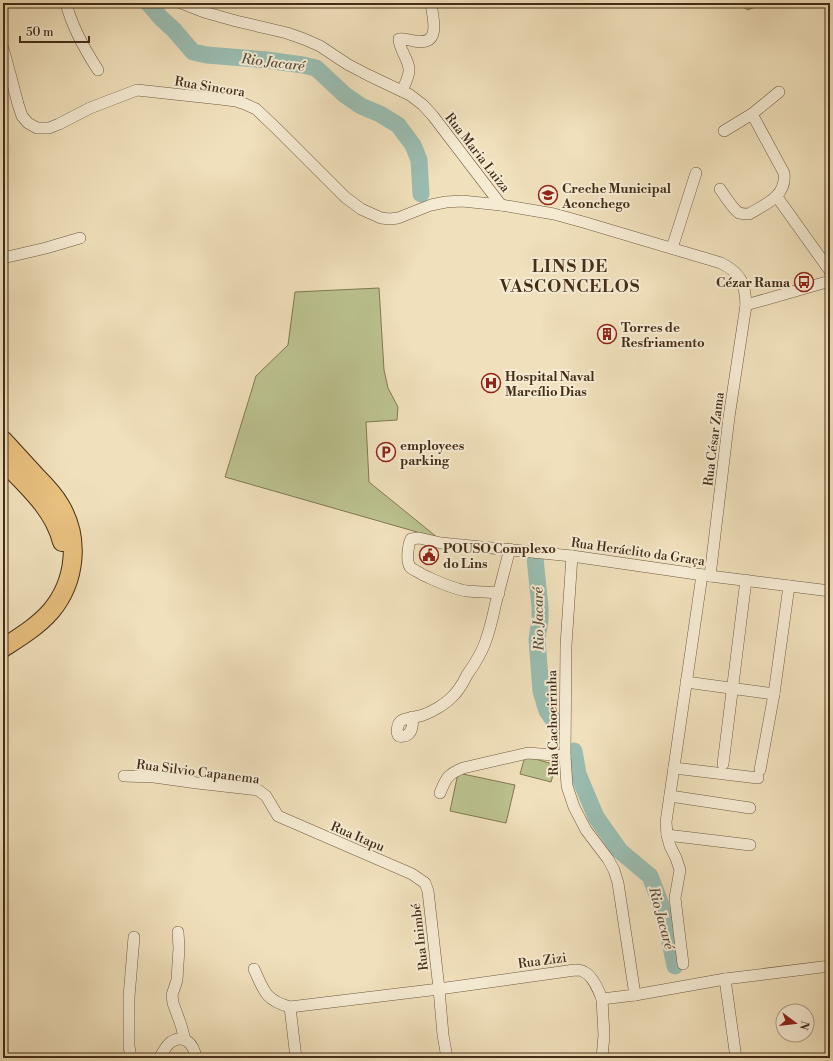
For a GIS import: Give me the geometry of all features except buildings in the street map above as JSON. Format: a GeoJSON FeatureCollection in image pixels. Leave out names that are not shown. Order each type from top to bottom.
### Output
{"type":"FeatureCollection","features":[{"type":"Feature","properties":{"kind":"main road"},"geometry":{"type":"LineString","coordinates":[[3,440],[50,491],[60,505],[67,520],[73,552],[72,566],[68,582],[51,611],[37,625],[3,648]]}},
{"type":"Feature","properties":{"kind":"main road"},"geometry":{"type":"LineString","coordinates":[[3,461],[42,502],[51,515],[59,531],[63,556],[58,581],[51,595],[32,617],[3,638]]}},
{"type":"Feature","properties":{"kind":"street"},"geometry":{"type":"LineString","coordinates":[[66,3],[72,23],[98,70]]}},
{"type":"Feature","properties":{"kind":"street","name":"Rua Maria Luiza"},"geometry":{"type":"LineString","coordinates":[[181,3],[204,12],[293,35],[320,46],[347,64],[410,95],[423,105],[501,205],[554,214],[721,263],[731,268],[742,283],[746,305]]}},
{"type":"Feature","properties":{"kind":"street"},"geometry":{"type":"LineString","coordinates":[[402,91],[409,69],[399,45],[399,40],[402,38],[422,42],[429,40],[434,31],[430,3]]}},
{"type":"Feature","properties":{"kind":"street","name":"Rua Sincora"},"geometry":{"type":"LineString","coordinates":[[3,49],[22,116],[28,123],[37,128],[49,128],[90,108],[137,90],[220,99],[245,104],[256,109],[345,197],[361,209],[381,218],[398,218],[431,205],[446,202],[462,201],[501,205]]}},
{"type":"Feature","properties":{"kind":"street"},"geometry":{"type":"LineString","coordinates":[[724,131],[752,114],[779,92]]}},
{"type":"Feature","properties":{"kind":"street"},"geometry":{"type":"LineString","coordinates":[[720,189],[736,210],[744,214],[749,214],[777,197],[782,190],[784,173],[752,114]]}},
{"type":"Feature","properties":{"kind":"street"},"geometry":{"type":"LineString","coordinates":[[672,248],[696,173]]}},
{"type":"Feature","properties":{"kind":"street"},"geometry":{"type":"LineString","coordinates":[[777,197],[830,270]]}},
{"type":"Feature","properties":{"kind":"street"},"geometry":{"type":"LineString","coordinates":[[3,258],[80,238]]}},
{"type":"Feature","properties":{"kind":"street"},"geometry":{"type":"LineString","coordinates":[[746,305],[830,281]]}},
{"type":"Feature","properties":{"kind":"street","name":"Rua César Zama"},"geometry":{"type":"LineString","coordinates":[[667,835],[666,822],[686,682],[706,575],[746,305]]}},
{"type":"Feature","properties":{"kind":"street","name":"Rua Heráclito da Graça"},"geometry":{"type":"LineString","coordinates":[[498,593],[466,591],[434,580],[410,567],[408,558],[410,542],[413,538],[419,538],[441,543],[572,556],[830,592]]}},
{"type":"Feature","properties":{"kind":"street"},"geometry":{"type":"LineString","coordinates":[[412,717],[424,715],[452,698],[473,666],[485,644],[490,630],[510,549]]}},
{"type":"Feature","properties":{"kind":"street","name":"Rua Cachoeirinha"},"geometry":{"type":"LineString","coordinates":[[572,556],[566,646],[565,756],[567,786],[574,807],[586,830],[608,859],[616,876],[635,995]]}},
{"type":"Feature","properties":{"kind":"street"},"geometry":{"type":"LineString","coordinates":[[722,764],[746,580]]}},
{"type":"Feature","properties":{"kind":"street"},"geometry":{"type":"LineString","coordinates":[[674,768],[759,774],[774,694],[789,586]]}},
{"type":"Feature","properties":{"kind":"street"},"geometry":{"type":"LineString","coordinates":[[686,682],[774,694]]}},
{"type":"Feature","properties":{"kind":"street"},"geometry":{"type":"LineString","coordinates":[[440,793],[447,777],[454,771],[463,768],[528,753],[565,756]]}},
{"type":"Feature","properties":{"kind":"street","name":"Rua Silvio Capanema"},"geometry":{"type":"LineString","coordinates":[[124,776],[154,777],[258,790],[266,796],[278,816]]}},
{"type":"Feature","properties":{"kind":"street"},"geometry":{"type":"LineString","coordinates":[[670,796],[750,808]]}},
{"type":"Feature","properties":{"kind":"street","name":"Rua Itapu"},"geometry":{"type":"LineString","coordinates":[[278,816],[412,874],[425,883]]}},
{"type":"Feature","properties":{"kind":"street"},"geometry":{"type":"LineString","coordinates":[[683,964],[675,898],[680,870],[667,835],[750,846]]}},
{"type":"Feature","properties":{"kind":"street","name":"Rua Inimbé"},"geometry":{"type":"LineString","coordinates":[[425,883],[428,891],[443,1035],[447,1058]]}},
{"type":"Feature","properties":{"kind":"street"},"geometry":{"type":"LineString","coordinates":[[178,932],[179,948],[177,980],[172,995],[185,1040]]}},
{"type":"Feature","properties":{"kind":"street"},"geometry":{"type":"LineString","coordinates":[[131,1058],[129,1046],[129,997],[134,937]]}},
{"type":"Feature","properties":{"kind":"street"},"geometry":{"type":"LineString","coordinates":[[602,1058],[604,1035],[602,998],[635,995],[725,979],[830,966]]}},
{"type":"Feature","properties":{"kind":"street"},"geometry":{"type":"LineString","coordinates":[[254,969],[266,994],[273,1000],[290,1007],[296,1058]]}},
{"type":"Feature","properties":{"kind":"street","name":"Rua Zizi"},"geometry":{"type":"LineString","coordinates":[[290,1007],[439,989],[575,970],[583,971],[588,974],[600,992],[602,998]]}},
{"type":"Feature","properties":{"kind":"street"},"geometry":{"type":"LineString","coordinates":[[725,979],[736,1058]]}},
{"type":"Feature","properties":{"kind":"street"},"geometry":{"type":"LineString","coordinates":[[159,1058],[170,1043],[177,1039],[185,1040],[191,1044],[195,1051],[196,1058]]}},
{"type":"Feature","properties":{"kind":"green space"},"geometry":{"type":"Polygon","coordinates":[[[743,3],[760,3],[759,5],[748,10],[743,7],[743,3]]]}},
{"type":"Feature","properties":{"kind":"green space"},"geometry":{"type":"Polygon","coordinates":[[[379,288],[384,370],[388,388],[398,407],[397,420],[366,422],[369,482],[438,538],[225,477],[256,376],[288,345],[295,292],[379,288]]]}},
{"type":"Feature","properties":{"kind":"green space"},"geometry":{"type":"Polygon","coordinates":[[[525,756],[556,765],[551,782],[520,774],[525,756]]]}},
{"type":"Feature","properties":{"kind":"green space"},"geometry":{"type":"Polygon","coordinates":[[[458,773],[515,785],[506,823],[450,811],[458,773]]]}},
{"type":"Feature","properties":{"kind":"waterway","name":"Rio Jacaré"},"geometry":{"type":"LineString","coordinates":[[148,3],[193,52],[207,55],[267,60],[316,68],[345,95],[361,106],[380,114],[398,125],[413,145],[419,160],[421,194]]}},
{"type":"Feature","properties":{"kind":"waterway","name":"Rio Jacaré"},"geometry":{"type":"LineString","coordinates":[[535,558],[540,607],[540,620],[537,639],[541,691],[547,711],[556,724]]}},
{"type":"Feature","properties":{"kind":"waterway","name":"Rio Jacaré"},"geometry":{"type":"LineString","coordinates":[[574,751],[578,774],[596,817],[620,851],[650,876],[660,902],[667,927],[675,966]]}},
{"type":"Feature","properties":{"kind":"place","name":"Creche Municipal Aconchego"},"geometry":{"type":"Point","coordinates":[548,195]}},
{"type":"Feature","properties":{"kind":"place","name":"Cézar Rama"},"geometry":{"type":"Point","coordinates":[804,282]}},
{"type":"Feature","properties":{"kind":"place","name":"Torres de Resfriamento"},"geometry":{"type":"Point","coordinates":[607,334]}},
{"type":"Feature","properties":{"kind":"place","name":"Hospital Naval Marcílio Dias"},"geometry":{"type":"Point","coordinates":[491,383]}},
{"type":"Feature","properties":{"kind":"place","name":"employees parking"},"geometry":{"type":"Point","coordinates":[386,452]}},
{"type":"Feature","properties":{"kind":"place","name":"POUSO Complexo do Lins"},"geometry":{"type":"Point","coordinates":[429,555]}},
{"type":"Feature","properties":{"kind":"district","name":"LINS DE VASCONCELOS"},"geometry":{"type":"Point","coordinates":[570,276]}}]}
